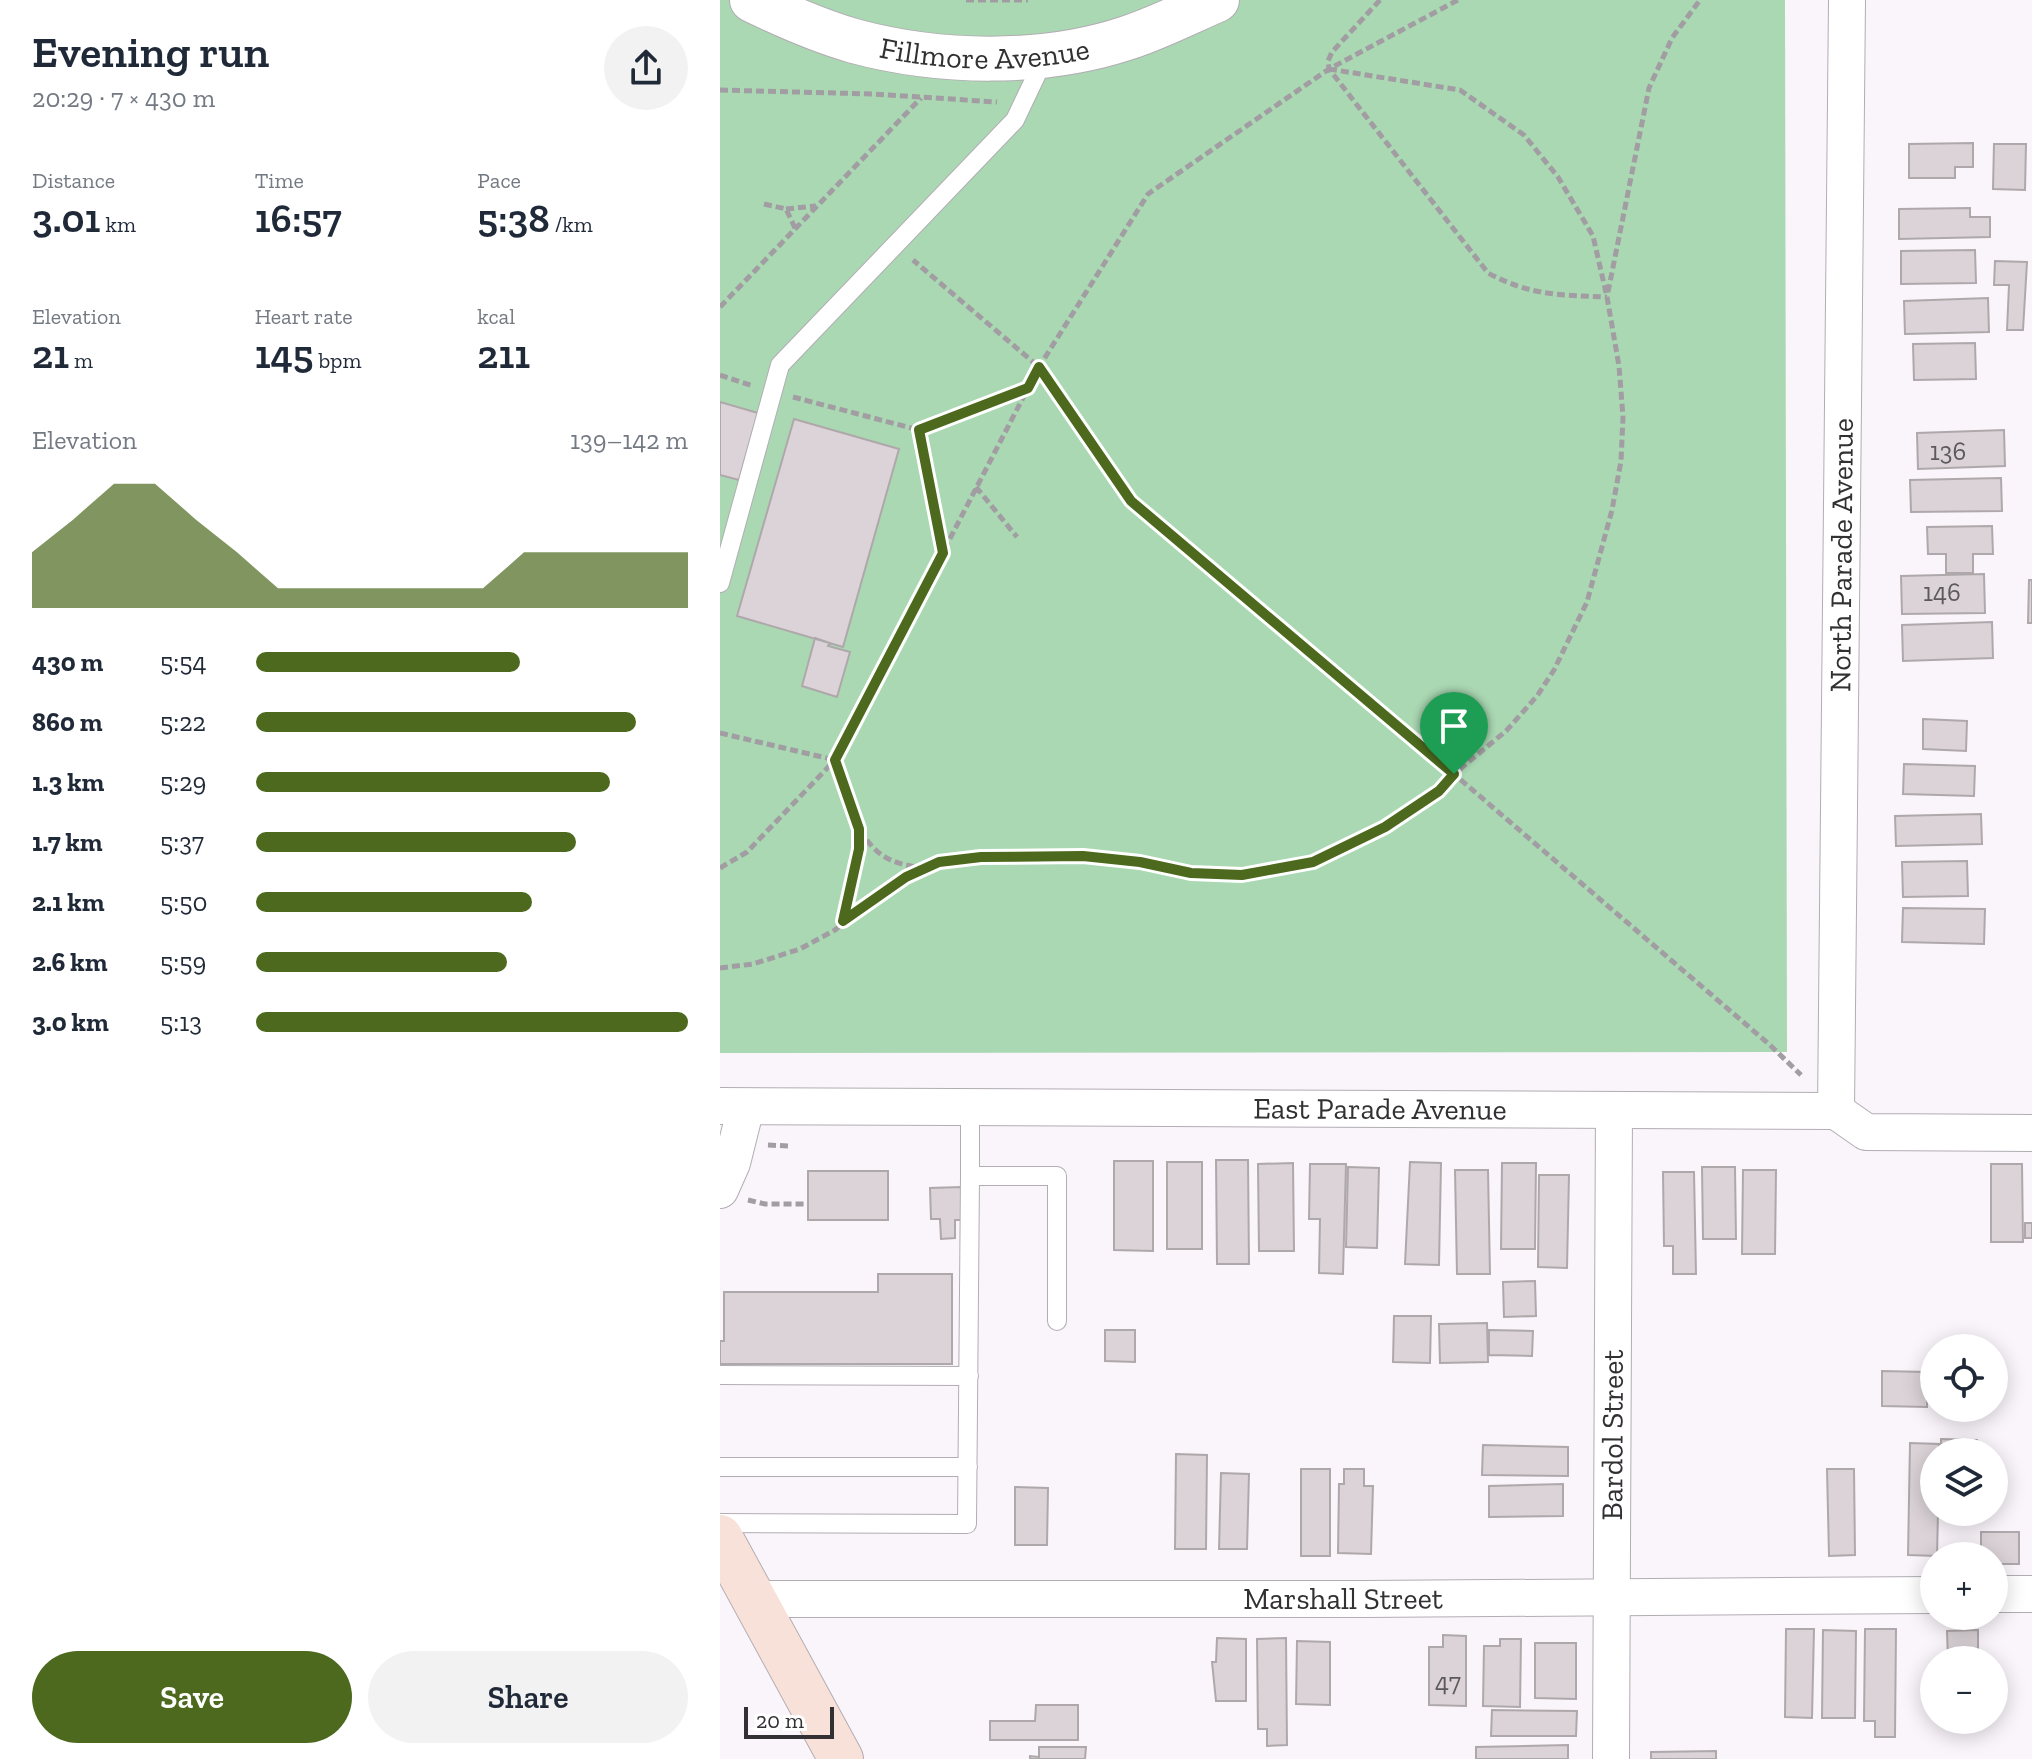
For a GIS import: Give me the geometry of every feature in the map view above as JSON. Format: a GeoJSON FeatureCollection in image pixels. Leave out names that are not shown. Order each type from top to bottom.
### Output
{"type":"FeatureCollection","features":[{"type":"Feature","properties":{"kind":"main road"},"geometry":{"type":"LineString","coordinates":[[720,1537],[841,1759]]}},
{"type":"Feature","properties":{"kind":"street","name":"Fillmore Avenue"},"geometry":{"type":"LineString","coordinates":[[752,0],[854,41],[954,57],[1046,54],[1086,49],[1127,38],[1217,0]]}},
{"type":"Feature","properties":{"kind":"street","name":"North Parade Avenue"},"geometry":{"type":"LineString","coordinates":[[1836,1111],[1847,0]]}},
{"type":"Feature","properties":{"kind":"street","name":"East Parade Avenue"},"geometry":{"type":"LineString","coordinates":[[733,1106],[1836,1111]]}},
{"type":"Feature","properties":{"kind":"street"},"geometry":{"type":"LineString","coordinates":[[729,1194],[733,1106]]}},
{"type":"Feature","properties":{"kind":"street","name":"Bardol Street"},"geometry":{"type":"LineString","coordinates":[[1611,1759],[1614,1110]]}},
{"type":"Feature","properties":{"kind":"street"},"geometry":{"type":"LineString","coordinates":[[1836,1111],[1866,1132],[2032,1133]]}},
{"type":"Feature","properties":{"kind":"street"},"geometry":{"type":"LineString","coordinates":[[2008,1594],[2032,1594]]}},
{"type":"Feature","properties":{"kind":"street","name":"Marshall Street"},"geometry":{"type":"LineString","coordinates":[[753,1599],[1920,1595]]}},
{"type":"Feature","properties":{"kind":"lane"},"geometry":{"type":"LineString","coordinates":[[720,583],[780,365],[1015,120],[1046,54]]}},
{"type":"Feature","properties":{"kind":"lane"},"geometry":{"type":"LineString","coordinates":[[720,1523],[967,1524],[970,1107]]}},
{"type":"Feature","properties":{"kind":"lane"},"geometry":{"type":"LineString","coordinates":[[970,1176],[1057,1176],[1057,1321]]}},
{"type":"Feature","properties":{"kind":"lane"},"geometry":{"type":"LineString","coordinates":[[720,1375],[969,1376]]}},
{"type":"Feature","properties":{"kind":"lane"},"geometry":{"type":"LineString","coordinates":[[720,1467],[968,1467]]}},
{"type":"Feature","properties":{"kind":"path"},"geometry":{"type":"LineString","coordinates":[[966,0],[1028,0]]}},
{"type":"Feature","properties":{"kind":"path"},"geometry":{"type":"LineString","coordinates":[[1380,0],[1332,52],[1329,69],[1488,273],[1517,288],[1536,293],[1607,297]]}},
{"type":"Feature","properties":{"kind":"path"},"geometry":{"type":"LineString","coordinates":[[720,868],[747,852],[835,760],[1039,367],[1148,194],[1329,69],[1458,0]]}},
{"type":"Feature","properties":{"kind":"path"},"geometry":{"type":"LineString","coordinates":[[1607,297],[1649,88],[1672,38],[1700,0]]}},
{"type":"Feature","properties":{"kind":"path"},"geometry":{"type":"LineString","coordinates":[[720,968],[753,964],[800,949],[835,930],[868,901],[922,868],[939,862],[981,857],[1083,856],[1140,862],[1191,873],[1242,875],[1313,862],[1385,827],[1439,791],[1454,774],[1506,731],[1537,696],[1554,670],[1587,602],[1612,510],[1621,461],[1623,417],[1619,366],[1593,236],[1558,177],[1524,135],[1460,90],[1329,69]]}},
{"type":"Feature","properties":{"kind":"path"},"geometry":{"type":"LineString","coordinates":[[720,90],[1023,104]]}},
{"type":"Feature","properties":{"kind":"path"},"geometry":{"type":"LineString","coordinates":[[720,307],[922,97]]}},
{"type":"Feature","properties":{"kind":"path"},"geometry":{"type":"LineString","coordinates":[[764,204],[786,209],[817,206]]}},
{"type":"Feature","properties":{"kind":"path"},"geometry":{"type":"LineString","coordinates":[[786,209],[795,229]]}},
{"type":"Feature","properties":{"kind":"path"},"geometry":{"type":"LineString","coordinates":[[896,244],[1039,367],[1131,501],[1454,774],[1801,1075]]}},
{"type":"Feature","properties":{"kind":"path"},"geometry":{"type":"LineString","coordinates":[[720,375],[919,430],[1028,388]]}},
{"type":"Feature","properties":{"kind":"path"},"geometry":{"type":"LineString","coordinates":[[919,430],[943,553]]}},
{"type":"Feature","properties":{"kind":"path"},"geometry":{"type":"LineString","coordinates":[[976,487],[1017,537]]}},
{"type":"Feature","properties":{"kind":"path"},"geometry":{"type":"LineString","coordinates":[[720,733],[835,760]]}},
{"type":"Feature","properties":{"kind":"path"},"geometry":{"type":"LineString","coordinates":[[835,760],[859,829],[872,849],[885,858],[922,868]]}},
{"type":"Feature","properties":{"kind":"path"},"geometry":{"type":"LineString","coordinates":[[843,921],[859,849],[859,829]]}},
{"type":"Feature","properties":{"kind":"path"},"geometry":{"type":"LineString","coordinates":[[763,1145],[789,1146]]}},
{"type":"Feature","properties":{"kind":"path"},"geometry":{"type":"LineString","coordinates":[[729,1194],[765,1204],[804,1204]]}},
{"type":"Feature","properties":{"kind":"green space"},"geometry":{"type":"Polygon","coordinates":[[[720,0],[1785,0],[1787,1052],[720,1053],[720,0]]]}},
{"type":"Feature","properties":{"kind":"building"},"geometry":{"type":"Polygon","coordinates":[[[1973,143],[1973,167],[1955,167],[1955,178],[1909,178],[1909,144],[1973,143]]]}},
{"type":"Feature","properties":{"kind":"building"},"geometry":{"type":"Polygon","coordinates":[[[1994,144],[2026,144],[2025,190],[1993,189],[1994,144]]]}},
{"type":"Feature","properties":{"kind":"building"},"geometry":{"type":"Polygon","coordinates":[[[1970,208],[1970,217],[1990,217],[1990,237],[1899,239],[1899,209],[1970,208]]]}},
{"type":"Feature","properties":{"kind":"building"},"geometry":{"type":"Polygon","coordinates":[[[1975,250],[1976,283],[1901,284],[1901,251],[1975,250]]]}},
{"type":"Feature","properties":{"kind":"building"},"geometry":{"type":"Polygon","coordinates":[[[1995,261],[2027,262],[2023,330],[2007,330],[2009,285],[1994,285],[1995,261]]]}},
{"type":"Feature","properties":{"kind":"building"},"geometry":{"type":"Polygon","coordinates":[[[1988,298],[1989,332],[1905,334],[1904,301],[1988,298]]]}},
{"type":"Feature","properties":{"kind":"building"},"geometry":{"type":"Polygon","coordinates":[[[1975,343],[1976,379],[1914,380],[1913,344],[1975,343]]]}},
{"type":"Feature","properties":{"kind":"building"},"geometry":{"type":"Polygon","coordinates":[[[720,402],[758,413],[739,480],[720,475],[720,402]]]}},
{"type":"Feature","properties":{"kind":"building"},"geometry":{"type":"Polygon","coordinates":[[[794,419],[899,449],[843,647],[737,616],[794,419]]]}},
{"type":"Feature","properties":{"kind":"building"},"geometry":{"type":"Polygon","coordinates":[[[2004,430],[2005,466],[1918,469],[1917,433],[2004,430]]]}},
{"type":"Feature","properties":{"kind":"building"},"geometry":{"type":"Polygon","coordinates":[[[2001,478],[2002,511],[1911,512],[1910,480],[2001,478]]]}},
{"type":"Feature","properties":{"kind":"building"},"geometry":{"type":"Polygon","coordinates":[[[1992,526],[1993,554],[1973,554],[1973,573],[1946,573],[1946,554],[1928,554],[1927,527],[1992,526]]]}},
{"type":"Feature","properties":{"kind":"building"},"geometry":{"type":"Polygon","coordinates":[[[1984,574],[1985,613],[1902,614],[1901,576],[1984,574]]]}},
{"type":"Feature","properties":{"kind":"building"},"geometry":{"type":"Polygon","coordinates":[[[2029,580],[2032,580],[2032,623],[2028,623],[2029,580]]]}},
{"type":"Feature","properties":{"kind":"building"},"geometry":{"type":"Polygon","coordinates":[[[1992,622],[1993,658],[1903,661],[1902,625],[1992,622]]]}},
{"type":"Feature","properties":{"kind":"building"},"geometry":{"type":"Polygon","coordinates":[[[815,638],[830,643],[828,646],[850,652],[837,697],[802,686],[815,638]]]}},
{"type":"Feature","properties":{"kind":"building"},"geometry":{"type":"Polygon","coordinates":[[[1923,719],[1967,721],[1966,751],[1923,749],[1923,719]]]}},
{"type":"Feature","properties":{"kind":"building"},"geometry":{"type":"Polygon","coordinates":[[[1904,764],[1975,766],[1974,796],[1903,794],[1904,764]]]}},
{"type":"Feature","properties":{"kind":"building"},"geometry":{"type":"Polygon","coordinates":[[[1981,814],[1982,844],[1896,846],[1895,816],[1981,814]]]}},
{"type":"Feature","properties":{"kind":"building"},"geometry":{"type":"Polygon","coordinates":[[[1967,861],[1968,896],[1903,897],[1902,862],[1967,861]]]}},
{"type":"Feature","properties":{"kind":"building"},"geometry":{"type":"Polygon","coordinates":[[[1903,908],[1985,909],[1984,944],[1902,942],[1903,908]]]}},
{"type":"Feature","properties":{"kind":"building"},"geometry":{"type":"Polygon","coordinates":[[[1216,1160],[1248,1160],[1249,1264],[1217,1264],[1216,1160]]]}},
{"type":"Feature","properties":{"kind":"building"},"geometry":{"type":"Polygon","coordinates":[[[1114,1161],[1153,1161],[1153,1251],[1114,1250],[1114,1161]]]}},
{"type":"Feature","properties":{"kind":"building"},"geometry":{"type":"Polygon","coordinates":[[[1167,1162],[1202,1162],[1202,1249],[1167,1249],[1167,1162]]]}},
{"type":"Feature","properties":{"kind":"building"},"geometry":{"type":"Polygon","coordinates":[[[1410,1162],[1441,1163],[1439,1265],[1405,1264],[1410,1162]]]}},
{"type":"Feature","properties":{"kind":"building"},"geometry":{"type":"Polygon","coordinates":[[[1293,1163],[1294,1251],[1259,1251],[1258,1164],[1293,1163]]]}},
{"type":"Feature","properties":{"kind":"building"},"geometry":{"type":"Polygon","coordinates":[[[1502,1163],[1536,1163],[1535,1249],[1501,1249],[1502,1163]]]}},
{"type":"Feature","properties":{"kind":"building"},"geometry":{"type":"Polygon","coordinates":[[[1310,1164],[1346,1164],[1343,1274],[1319,1273],[1320,1219],[1309,1219],[1310,1164]]]}},
{"type":"Feature","properties":{"kind":"building"},"geometry":{"type":"Polygon","coordinates":[[[1991,1164],[2022,1164],[2023,1242],[1991,1242],[1991,1164]]]}},
{"type":"Feature","properties":{"kind":"building"},"geometry":{"type":"Polygon","coordinates":[[[1348,1167],[1379,1168],[1377,1248],[1346,1247],[1348,1167]]]}},
{"type":"Feature","properties":{"kind":"building"},"geometry":{"type":"Polygon","coordinates":[[[1702,1167],[1735,1167],[1736,1239],[1703,1239],[1702,1167]]]}},
{"type":"Feature","properties":{"kind":"building"},"geometry":{"type":"Polygon","coordinates":[[[1455,1170],[1488,1170],[1490,1274],[1457,1274],[1455,1170]]]}},
{"type":"Feature","properties":{"kind":"building"},"geometry":{"type":"Polygon","coordinates":[[[1743,1170],[1776,1170],[1775,1254],[1742,1254],[1743,1170]]]}},
{"type":"Feature","properties":{"kind":"building"},"geometry":{"type":"Polygon","coordinates":[[[808,1171],[888,1171],[888,1220],[808,1220],[808,1171]]]}},
{"type":"Feature","properties":{"kind":"building"},"geometry":{"type":"Polygon","coordinates":[[[1663,1172],[1694,1172],[1696,1274],[1673,1274],[1673,1246],[1664,1246],[1663,1172]]]}},
{"type":"Feature","properties":{"kind":"building"},"geometry":{"type":"Polygon","coordinates":[[[1539,1175],[1569,1175],[1567,1268],[1538,1267],[1539,1175]]]}},
{"type":"Feature","properties":{"kind":"building"},"geometry":{"type":"Polygon","coordinates":[[[961,1187],[962,1220],[955,1220],[955,1238],[941,1239],[940,1219],[931,1219],[930,1188],[961,1187]]]}},
{"type":"Feature","properties":{"kind":"building"},"geometry":{"type":"Polygon","coordinates":[[[2025,1223],[2032,1223],[2032,1238],[2025,1238],[2025,1223]]]}},
{"type":"Feature","properties":{"kind":"building"},"geometry":{"type":"Polygon","coordinates":[[[878,1274],[952,1274],[952,1364],[720,1364],[720,1341],[724,1341],[724,1292],[878,1292],[878,1274]]]}},
{"type":"Feature","properties":{"kind":"building"},"geometry":{"type":"Polygon","coordinates":[[[1535,1281],[1536,1316],[1504,1317],[1503,1282],[1535,1281]]]}},
{"type":"Feature","properties":{"kind":"building"},"geometry":{"type":"Polygon","coordinates":[[[1394,1316],[1431,1316],[1430,1363],[1393,1362],[1394,1316]]]}},
{"type":"Feature","properties":{"kind":"building"},"geometry":{"type":"Polygon","coordinates":[[[1487,1323],[1488,1362],[1440,1363],[1439,1324],[1487,1323]]]}},
{"type":"Feature","properties":{"kind":"building"},"geometry":{"type":"Polygon","coordinates":[[[1105,1330],[1135,1330],[1135,1362],[1105,1361],[1105,1330]]]}},
{"type":"Feature","properties":{"kind":"building"},"geometry":{"type":"Polygon","coordinates":[[[1489,1330],[1533,1331],[1532,1356],[1489,1355],[1489,1330]]]}},
{"type":"Feature","properties":{"kind":"building"},"geometry":{"type":"Polygon","coordinates":[[[1882,1371],[1920,1372],[1920,1407],[1882,1406],[1882,1371]]]}},
{"type":"Feature","properties":{"kind":"building"},"geometry":{"type":"Polygon","coordinates":[[[1910,1443],[1920,1443],[1920,1526],[1938,1526],[1937,1542],[1920,1542],[1920,1555],[1908,1555],[1910,1443]]]}},
{"type":"Feature","properties":{"kind":"building"},"geometry":{"type":"Polygon","coordinates":[[[1483,1445],[1568,1447],[1568,1476],[1482,1475],[1483,1445]]]}},
{"type":"Feature","properties":{"kind":"building"},"geometry":{"type":"Polygon","coordinates":[[[1176,1454],[1207,1455],[1206,1549],[1175,1549],[1176,1454]]]}},
{"type":"Feature","properties":{"kind":"building"},"geometry":{"type":"Polygon","coordinates":[[[1301,1469],[1330,1469],[1330,1556],[1301,1556],[1301,1469]]]}},
{"type":"Feature","properties":{"kind":"building"},"geometry":{"type":"Polygon","coordinates":[[[1344,1469],[1364,1469],[1364,1486],[1373,1486],[1371,1554],[1338,1553],[1339,1484],[1344,1484],[1344,1469]]]}},
{"type":"Feature","properties":{"kind":"building"},"geometry":{"type":"Polygon","coordinates":[[[1827,1469],[1854,1469],[1855,1555],[1829,1556],[1827,1469]]]}},
{"type":"Feature","properties":{"kind":"building"},"geometry":{"type":"Polygon","coordinates":[[[1221,1473],[1249,1474],[1247,1549],[1219,1549],[1221,1473]]]}},
{"type":"Feature","properties":{"kind":"building"},"geometry":{"type":"Polygon","coordinates":[[[1563,1484],[1563,1516],[1489,1517],[1489,1486],[1563,1484]]]}},
{"type":"Feature","properties":{"kind":"building"},"geometry":{"type":"Polygon","coordinates":[[[1015,1487],[1048,1488],[1047,1545],[1015,1545],[1015,1487]]]}},
{"type":"Feature","properties":{"kind":"building"},"geometry":{"type":"Polygon","coordinates":[[[1981,1532],[2019,1532],[2019,1564],[2008,1564],[2008,1542],[1981,1542],[1981,1532]]]}},
{"type":"Feature","properties":{"kind":"building"},"geometry":{"type":"Polygon","coordinates":[[[1786,1629],[1814,1629],[1812,1718],[1785,1717],[1786,1629]]]}},
{"type":"Feature","properties":{"kind":"building"},"geometry":{"type":"Polygon","coordinates":[[[1865,1629],[1896,1629],[1895,1737],[1875,1737],[1875,1721],[1864,1721],[1865,1629]]]}},
{"type":"Feature","properties":{"kind":"building"},"geometry":{"type":"Polygon","coordinates":[[[1823,1630],[1856,1631],[1855,1718],[1822,1718],[1823,1630]]]}},
{"type":"Feature","properties":{"kind":"building"},"geometry":{"type":"Polygon","coordinates":[[[1978,1630],[1978,1646],[1948,1646],[1947,1631],[1978,1630]]]}},
{"type":"Feature","properties":{"kind":"building"},"geometry":{"type":"Polygon","coordinates":[[[1443,1635],[1466,1636],[1466,1706],[1429,1705],[1429,1647],[1443,1647],[1443,1635]]]}},
{"type":"Feature","properties":{"kind":"building"},"geometry":{"type":"Polygon","coordinates":[[[1217,1638],[1246,1639],[1246,1701],[1216,1701],[1212,1662],[1216,1662],[1217,1638]]]}},
{"type":"Feature","properties":{"kind":"building"},"geometry":{"type":"Polygon","coordinates":[[[1286,1638],[1287,1745],[1267,1746],[1267,1729],[1258,1729],[1257,1639],[1286,1638]]]}},
{"type":"Feature","properties":{"kind":"building"},"geometry":{"type":"Polygon","coordinates":[[[1500,1639],[1521,1639],[1520,1707],[1483,1706],[1484,1646],[1500,1646],[1500,1639]]]}},
{"type":"Feature","properties":{"kind":"building"},"geometry":{"type":"Polygon","coordinates":[[[1297,1641],[1330,1642],[1330,1705],[1296,1704],[1297,1641]]]}},
{"type":"Feature","properties":{"kind":"building"},"geometry":{"type":"Polygon","coordinates":[[[1535,1643],[1576,1643],[1576,1699],[1535,1698],[1535,1643]]]}},
{"type":"Feature","properties":{"kind":"building"},"geometry":{"type":"Polygon","coordinates":[[[1036,1705],[1078,1705],[1078,1740],[990,1740],[990,1721],[1035,1721],[1036,1705]]]}},
{"type":"Feature","properties":{"kind":"building"},"geometry":{"type":"Polygon","coordinates":[[[1492,1710],[1577,1711],[1576,1736],[1491,1736],[1492,1710]]]}},
{"type":"Feature","properties":{"kind":"building"},"geometry":{"type":"Polygon","coordinates":[[[1568,1745],[1568,1759],[1476,1759],[1476,1747],[1568,1745]]]}},
{"type":"Feature","properties":{"kind":"building"},"geometry":{"type":"Polygon","coordinates":[[[1039,1747],[1086,1747],[1085,1759],[1030,1759],[1030,1756],[1039,1757],[1039,1747]]]}},
{"type":"Feature","properties":{"kind":"building"},"geometry":{"type":"Polygon","coordinates":[[[1716,1751],[1716,1759],[1651,1759],[1651,1752],[1716,1751]]]}},
{"type":"Feature","properties":{"kind":"route"},"geometry":{"type":"LineString","coordinates":[[1039,367],[1131,501],[1454,774],[1439,791],[1385,827],[1313,862],[1242,875],[1191,873],[1140,862],[1083,856],[981,857],[939,862],[906,877],[843,921],[859,849],[859,829],[835,760],[943,553],[919,430],[1028,388],[1039,367]]}}]}
